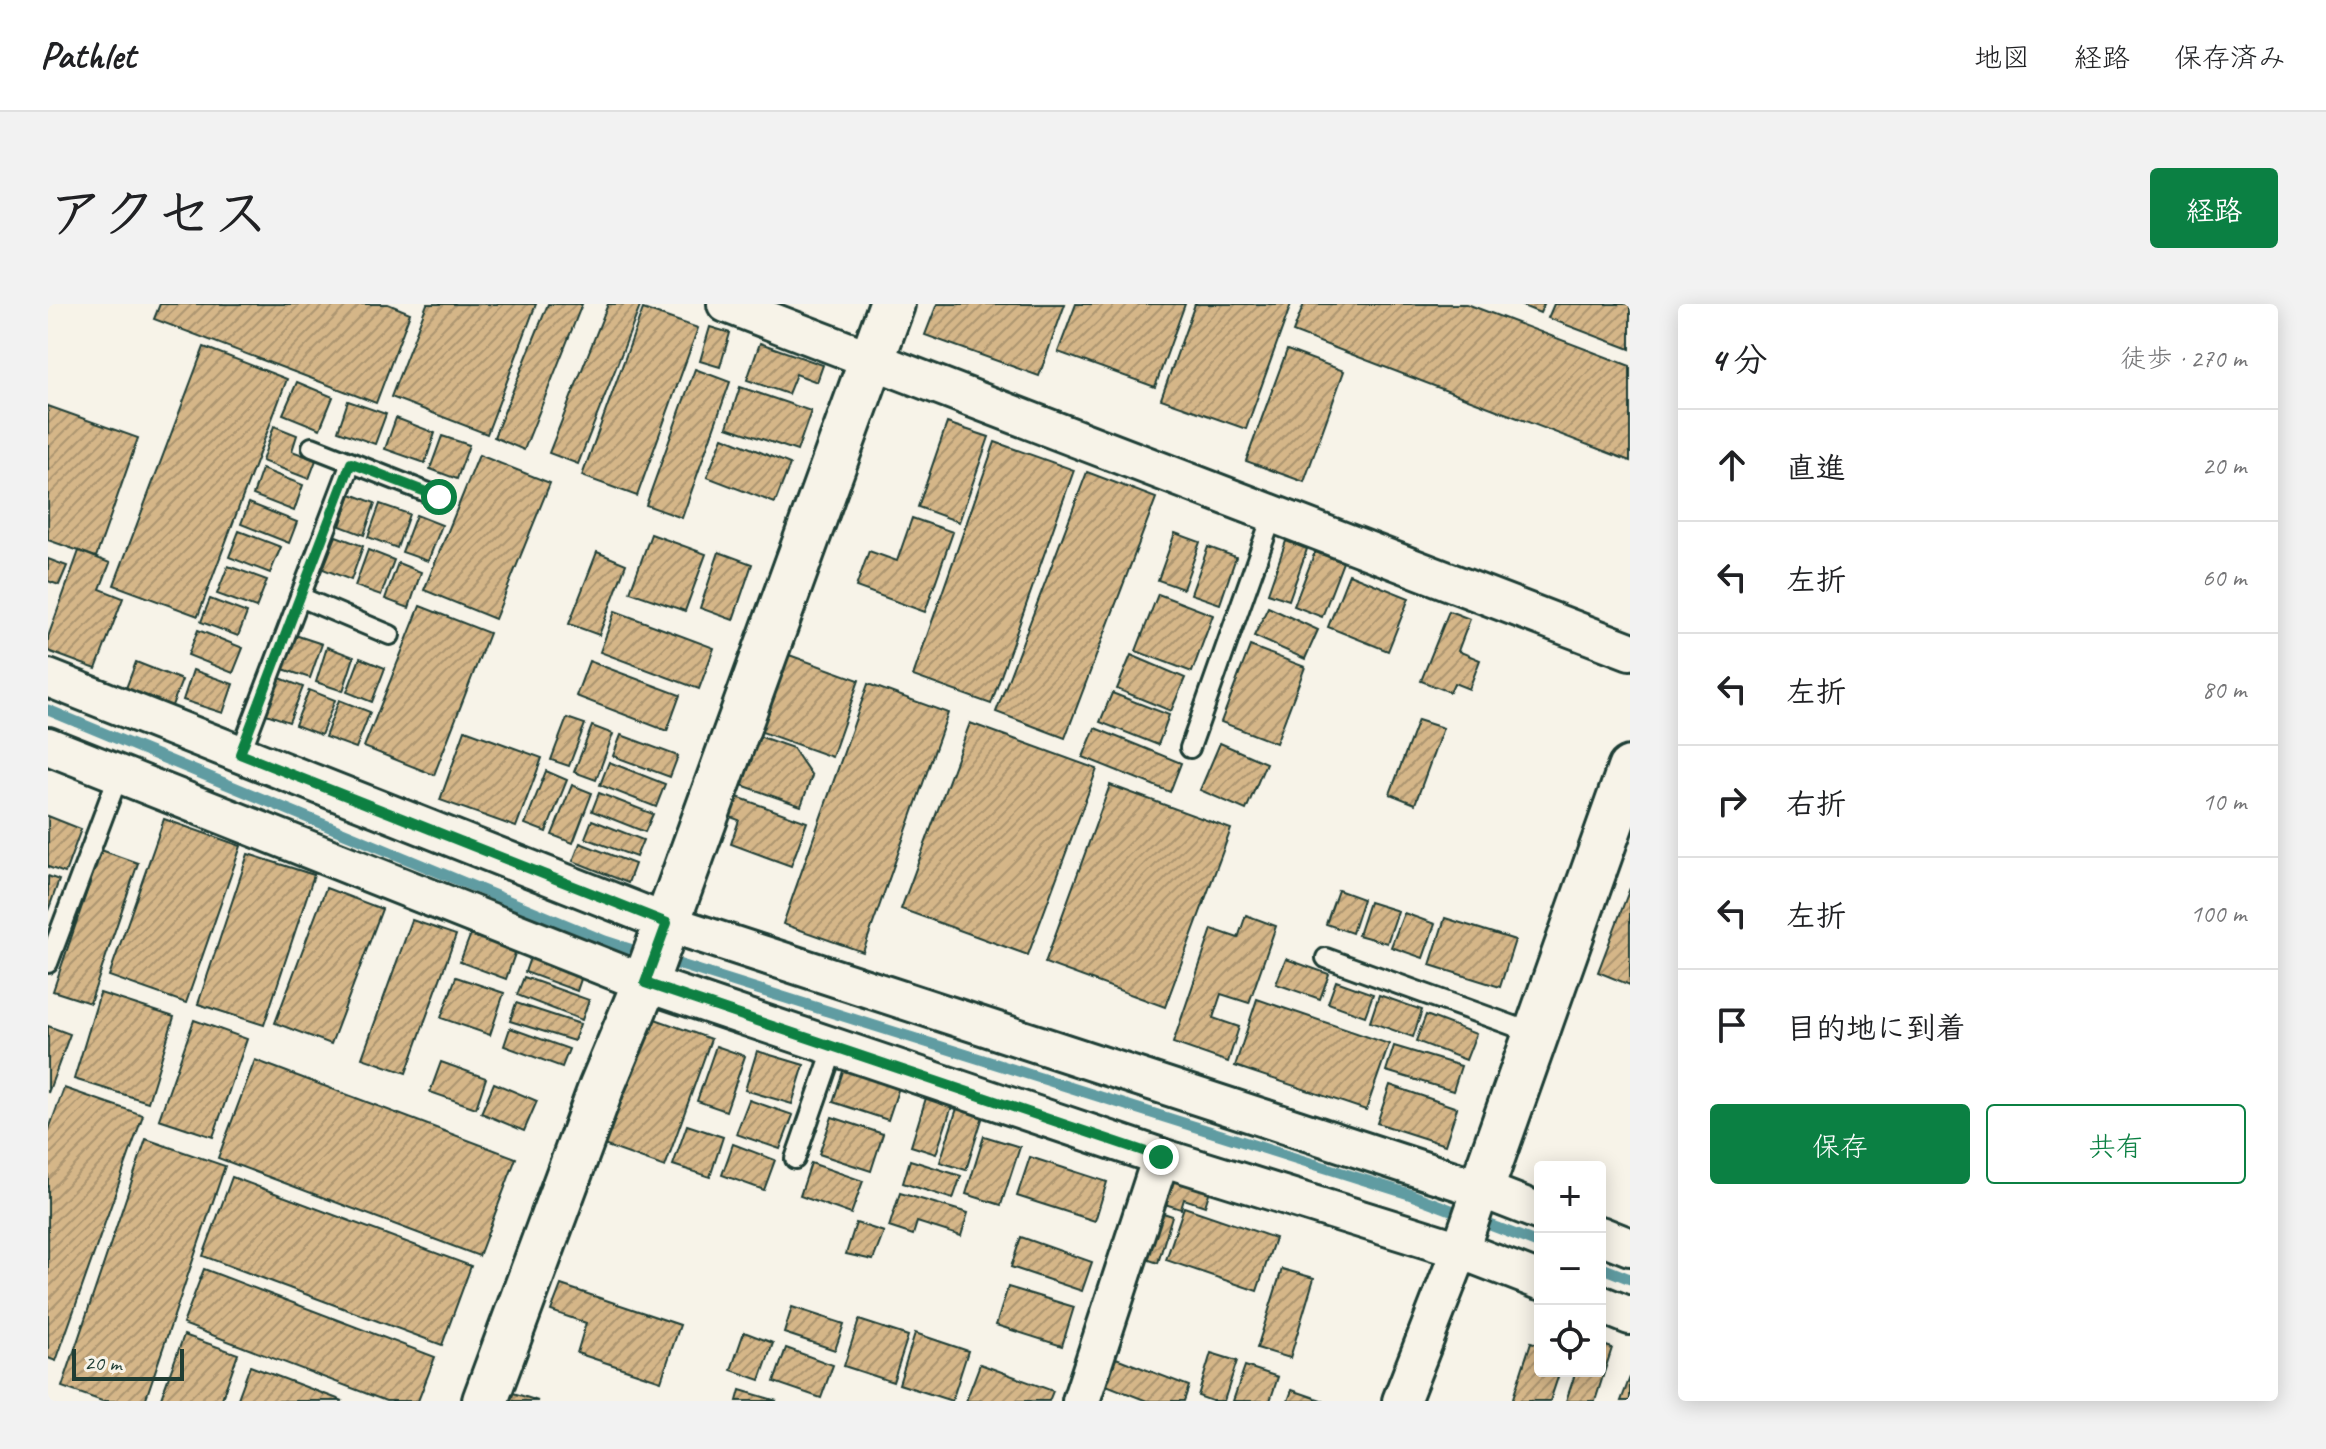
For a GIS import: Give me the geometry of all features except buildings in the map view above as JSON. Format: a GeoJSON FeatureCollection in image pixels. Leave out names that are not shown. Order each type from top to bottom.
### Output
{"type":"FeatureCollection","features":[{"type":"Feature","properties":{"kind":"street"},"geometry":{"type":"LineString","coordinates":[[726,304],[1630,651]]}},
{"type":"Feature","properties":{"kind":"street"},"geometry":{"type":"LineString","coordinates":[[485,1401],[601,1088],[646,982],[892,304]]}},
{"type":"Feature","properties":{"kind":"street"},"geometry":{"type":"LineString","coordinates":[[48,678],[665,928],[1471,1218],[1534,1276]]}},
{"type":"Feature","properties":{"kind":"street"},"geometry":{"type":"LineString","coordinates":[[48,746],[646,982],[1161,1157],[1471,1218],[1534,1213]]}},
{"type":"Feature","properties":{"kind":"street"},"geometry":{"type":"LineString","coordinates":[[1401,1401],[1471,1218],[1630,769]]}},
{"type":"Feature","properties":{"kind":"street"},"geometry":{"type":"LineString","coordinates":[[1081,1401],[1161,1157]]}},
{"type":"Feature","properties":{"kind":"street"},"geometry":{"type":"LineString","coordinates":[[1606,1237],[1630,1247]]}},
{"type":"Feature","properties":{"kind":"street"},"geometry":{"type":"LineString","coordinates":[[1602,1305],[1630,1316]]}},
{"type":"Feature","properties":{"kind":"lane"},"geometry":{"type":"LineString","coordinates":[[312,447],[439,497]]}},
{"type":"Feature","properties":{"kind":"lane"},"geometry":{"type":"LineString","coordinates":[[240,754],[351,463]]}},
{"type":"Feature","properties":{"kind":"lane"},"geometry":{"type":"LineString","coordinates":[[1190,748],[1273,514]]}},
{"type":"Feature","properties":{"kind":"lane"},"geometry":{"type":"LineString","coordinates":[[300,597],[390,635]]}},
{"type":"Feature","properties":{"kind":"lane"},"geometry":{"type":"LineString","coordinates":[[48,963],[119,774]]}},
{"type":"Feature","properties":{"kind":"lane"},"geometry":{"type":"LineString","coordinates":[[1326,958],[1536,1034]]}},
{"type":"Feature","properties":{"kind":"lane"},"geometry":{"type":"LineString","coordinates":[[795,1159],[834,1047]]}},
{"type":"Feature","properties":{"kind":"waterway"},"geometry":{"type":"LineString","coordinates":[[48,710],[605,941],[645,954]]}},
{"type":"Feature","properties":{"kind":"waterway"},"geometry":{"type":"LineString","coordinates":[[662,959],[1409,1194],[1534,1242]]}},
{"type":"Feature","properties":{"kind":"waterway"},"geometry":{"type":"LineString","coordinates":[[1606,1269],[1630,1279]]}},
{"type":"Feature","properties":{"kind":"route"},"geometry":{"type":"LineString","coordinates":[[439,497],[351,463],[240,754],[667,923],[645,983],[1161,1157]]}}]}
